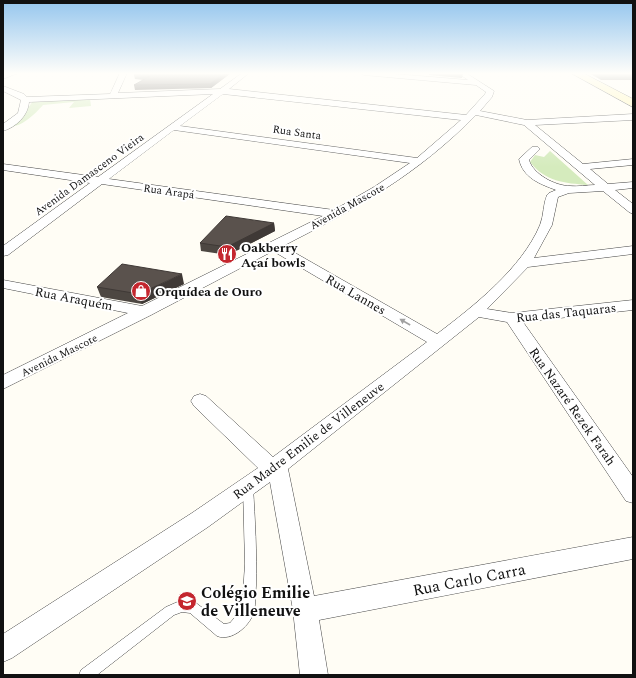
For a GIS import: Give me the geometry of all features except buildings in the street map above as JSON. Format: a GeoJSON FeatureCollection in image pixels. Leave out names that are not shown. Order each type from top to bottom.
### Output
{"type":"FeatureCollection","features":[{"type":"Feature","properties":{"kind":"street"},"geometry":{"type":"LineString","coordinates":[[3,128],[23,113],[24,105]]}},
{"type":"Feature","properties":{"kind":"street","name":"Avenida Damasceno Vieira"},"geometry":{"type":"LineString","coordinates":[[3,252],[202,105]]}},
{"type":"Feature","properties":{"kind":"street"},"geometry":{"type":"LineString","coordinates":[[363,105],[471,115],[526,123],[633,117]]}},
{"type":"Feature","properties":{"kind":"street","name":"Avenida Mascote"},"geometry":{"type":"LineString","coordinates":[[3,383],[146,312],[368,196],[420,161],[471,115],[480,105]]}},
{"type":"Feature","properties":{"kind":"street"},"geometry":{"type":"LineString","coordinates":[[526,123],[633,210]]}},
{"type":"Feature","properties":{"kind":"street","name":"Rua Santa"},"geometry":{"type":"LineString","coordinates":[[171,127],[420,161]]}},
{"type":"Feature","properties":{"kind":"street"},"geometry":{"type":"LineString","coordinates":[[535,149],[524,159],[524,166],[535,177],[567,190],[633,186]]}},
{"type":"Feature","properties":{"kind":"street"},"geometry":{"type":"LineString","coordinates":[[580,166],[633,162]]}},
{"type":"Feature","properties":{"kind":"street","name":"Rua Arapá"},"geometry":{"type":"LineString","coordinates":[[3,167],[336,214]]}},
{"type":"Feature","properties":{"kind":"street","name":"Rua Madre Emilie de Villeneuve"},"geometry":{"type":"LineString","coordinates":[[3,649],[200,520],[248,486],[476,312],[524,263],[546,225],[550,214],[551,199],[553,195],[567,190]]}},
{"type":"Feature","properties":{"kind":"street","name":"Rua Lannes"},"geometry":{"type":"LineString","coordinates":[[274,246],[438,342]]}},
{"type":"Feature","properties":{"kind":"street"},"geometry":{"type":"LineString","coordinates":[[524,263],[633,250]]}},
{"type":"Feature","properties":{"kind":"street","name":"Rua Araquém"},"geometry":{"type":"LineString","coordinates":[[3,284],[146,312]]}},
{"type":"Feature","properties":{"kind":"street","name":"Rua das Taquaras"},"geometry":{"type":"LineString","coordinates":[[476,312],[512,318],[633,305]]}},
{"type":"Feature","properties":{"kind":"street","name":"Rua Nazaré Rezek Farah"},"geometry":{"type":"LineString","coordinates":[[512,318],[633,494]]}},
{"type":"Feature","properties":{"kind":"street"},"geometry":{"type":"LineString","coordinates":[[200,401],[274,467],[305,610],[314,675]]}},
{"type":"Feature","properties":{"kind":"street","name":"Rua Carlo Carra"},"geometry":{"type":"LineString","coordinates":[[305,610],[633,548]]}},
{"type":"Feature","properties":{"kind":"lane"},"geometry":{"type":"LineString","coordinates":[[86,675],[170,611],[182,606],[192,607],[222,631],[234,629],[242,620],[248,611],[251,564],[248,486]]}},
{"type":"Feature","properties":{"kind":"green space"},"geometry":{"type":"Polygon","coordinates":[[[30,105],[47,105],[43,105],[23,123],[8,127],[20,119],[30,105]]]}},
{"type":"Feature","properties":{"kind":"green space"},"geometry":{"type":"Polygon","coordinates":[[[72,105],[91,105],[91,106],[69,108],[72,105]]]}},
{"type":"Feature","properties":{"kind":"green space"},"geometry":{"type":"Polygon","coordinates":[[[550,151],[588,185],[563,182],[549,178],[536,169],[530,162],[535,155],[544,157],[550,151]]]}},
{"type":"Feature","properties":{"kind":"place","name":"Oakberry Açaí bowls"},"geometry":{"type":"Point","coordinates":[227,254]}},
{"type":"Feature","properties":{"kind":"place","name":"Orquídea de Ouro"},"geometry":{"type":"Point","coordinates":[141,291]}},
{"type":"Feature","properties":{"kind":"place","name":"Colégio Emilie de Villeneuve"},"geometry":{"type":"Point","coordinates":[187,601]}}]}
